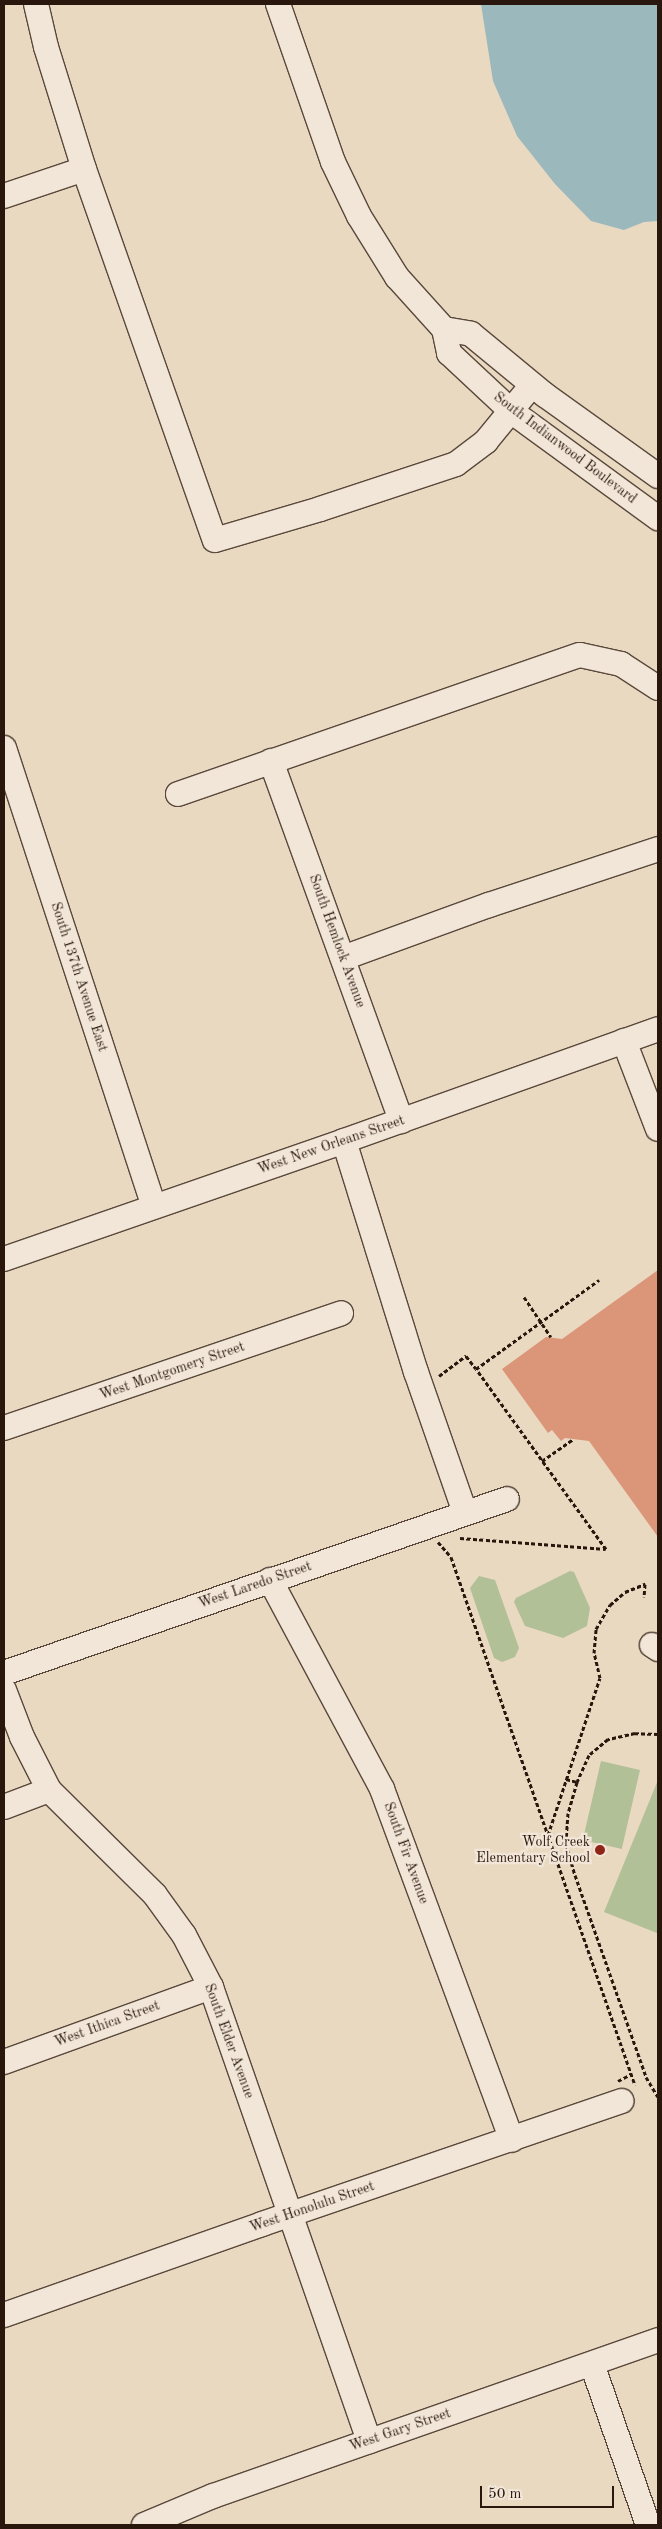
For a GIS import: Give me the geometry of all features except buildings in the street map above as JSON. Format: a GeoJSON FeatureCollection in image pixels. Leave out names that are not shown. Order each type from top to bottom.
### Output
{"type":"FeatureCollection","features":[{"type":"Feature","properties":{"kind":"street"},"geometry":{"type":"LineString","coordinates":[[36,4],[46,47],[84,169],[215,540],[320,509],[456,464],[486,441],[532,385]]}},
{"type":"Feature","properties":{"kind":"street"},"geometry":{"type":"LineString","coordinates":[[278,4],[333,162],[359,216],[397,277],[444,329],[470,334],[532,385],[658,476]]}},
{"type":"Feature","properties":{"kind":"street"},"geometry":{"type":"LineString","coordinates":[[4,196],[84,169]]}},
{"type":"Feature","properties":{"kind":"street","name":"South Indianwood Boulevard"},"geometry":{"type":"LineString","coordinates":[[444,329],[449,354],[511,411],[658,518]]}},
{"type":"Feature","properties":{"kind":"street"},"geometry":{"type":"LineString","coordinates":[[178,794],[580,655],[621,664],[658,688]]}},
{"type":"Feature","properties":{"kind":"street","name":"South 137th Avenue East"},"geometry":{"type":"LineString","coordinates":[[4,748],[154,1206]]}},
{"type":"Feature","properties":{"kind":"street","name":"South Hemlock Avenue"},"geometry":{"type":"LineString","coordinates":[[271,761],[401,1121]]}},
{"type":"Feature","properties":{"kind":"street"},"geometry":{"type":"LineString","coordinates":[[343,958],[489,905],[658,849]]}},
{"type":"Feature","properties":{"kind":"street","name":"West New Orleans Street"},"geometry":{"type":"LineString","coordinates":[[4,1259],[401,1121],[658,1029]]}},
{"type":"Feature","properties":{"kind":"street"},"geometry":{"type":"LineString","coordinates":[[624,1040],[658,1129]]}},
{"type":"Feature","properties":{"kind":"street"},"geometry":{"type":"LineString","coordinates":[[344,1141],[416,1372],[465,1512]]}},
{"type":"Feature","properties":{"kind":"street","name":"West Montgomery Street"},"geometry":{"type":"LineString","coordinates":[[4,1428],[341,1313]]}},
{"type":"Feature","properties":{"kind":"street","name":"West Laredo Street"},"geometry":{"type":"LineString","coordinates":[[4,1672],[507,1499]]}},
{"type":"Feature","properties":{"kind":"street","name":"South Fir Avenue"},"geometry":{"type":"LineString","coordinates":[[270,1580],[382,1789],[512,2140]]}},
{"type":"Feature","properties":{"kind":"street","name":"South Elder Avenue"},"geometry":{"type":"LineString","coordinates":[[4,1690],[22,1737],[49,1790],[155,1895],[184,1935],[211,1987],[369,2441]]}},
{"type":"Feature","properties":{"kind":"street"},"geometry":{"type":"LineString","coordinates":[[4,1807],[49,1790]]}},
{"type":"Feature","properties":{"kind":"street","name":"West Ithica Street"},"geometry":{"type":"LineString","coordinates":[[4,2062],[211,1987]]}},
{"type":"Feature","properties":{"kind":"street","name":"West Honolulu Street"},"geometry":{"type":"LineString","coordinates":[[4,2315],[289,2214],[512,2140],[629,2096]]}},
{"type":"Feature","properties":{"kind":"street","name":"West Gary Street"},"geometry":{"type":"LineString","coordinates":[[144,2525],[188,2505],[658,2340]]}},
{"type":"Feature","properties":{"kind":"street"},"geometry":{"type":"LineString","coordinates":[[592,2364],[648,2525]]}},
{"type":"Feature","properties":{"kind":"path"},"geometry":{"type":"LineString","coordinates":[[476,1368],[598,1280]]}},
{"type":"Feature","properties":{"kind":"path"},"geometry":{"type":"LineString","coordinates":[[524,1297],[551,1337]]}},
{"type":"Feature","properties":{"kind":"path"},"geometry":{"type":"LineString","coordinates":[[437,1382],[442,1372],[466,1356],[606,1549],[458,1538]]}},
{"type":"Feature","properties":{"kind":"path"},"geometry":{"type":"LineString","coordinates":[[542,1461],[572,1440]]}},
{"type":"Feature","properties":{"kind":"path"},"geometry":{"type":"LineString","coordinates":[[438,1541],[440,1547],[451,1557],[548,1836],[629,2096]]}},
{"type":"Feature","properties":{"kind":"path"},"geometry":{"type":"LineString","coordinates":[[548,1836],[600,1678],[595,1660],[594,1646],[600,1621],[610,1605],[625,1592],[645,1584],[644,1598]]}},
{"type":"Feature","properties":{"kind":"path"},"geometry":{"type":"LineString","coordinates":[[658,1734],[634,1733],[608,1739],[590,1755],[577,1782],[568,1813],[566,1844],[574,1875],[646,2077],[658,2097]]}},
{"type":"Feature","properties":{"kind":"path"},"geometry":{"type":"LineString","coordinates":[[566,1779],[577,1782]]}},
{"type":"Feature","properties":{"kind":"green space"},"geometry":{"type":"Polygon","coordinates":[[[570,1571],[574,1572],[590,1608],[587,1626],[563,1638],[525,1626],[514,1602],[516,1598],[570,1571]]]}},
{"type":"Feature","properties":{"kind":"green space"},"geometry":{"type":"Polygon","coordinates":[[[479,1576],[495,1580],[519,1648],[515,1657],[502,1662],[494,1658],[470,1588],[479,1576]]]}},
{"type":"Feature","properties":{"kind":"green space"},"geometry":{"type":"Polygon","coordinates":[[[601,1761],[640,1770],[622,1849],[583,1840],[601,1761]]]}},
{"type":"Feature","properties":{"kind":"green space"},"geometry":{"type":"Polygon","coordinates":[[[658,1780],[658,1930],[657,1933],[604,1912],[658,1780]]]}},
{"type":"Feature","properties":{"kind":"water"},"geometry":{"type":"Polygon","coordinates":[[[481,4],[658,4],[658,221],[644,222],[624,230],[591,221],[555,184],[517,136],[493,81],[481,4]]]}},
{"type":"Feature","properties":{"kind":"place","name":"Wolf Creek Elementary School"},"geometry":{"type":"Point","coordinates":[600,1850]}}]}
